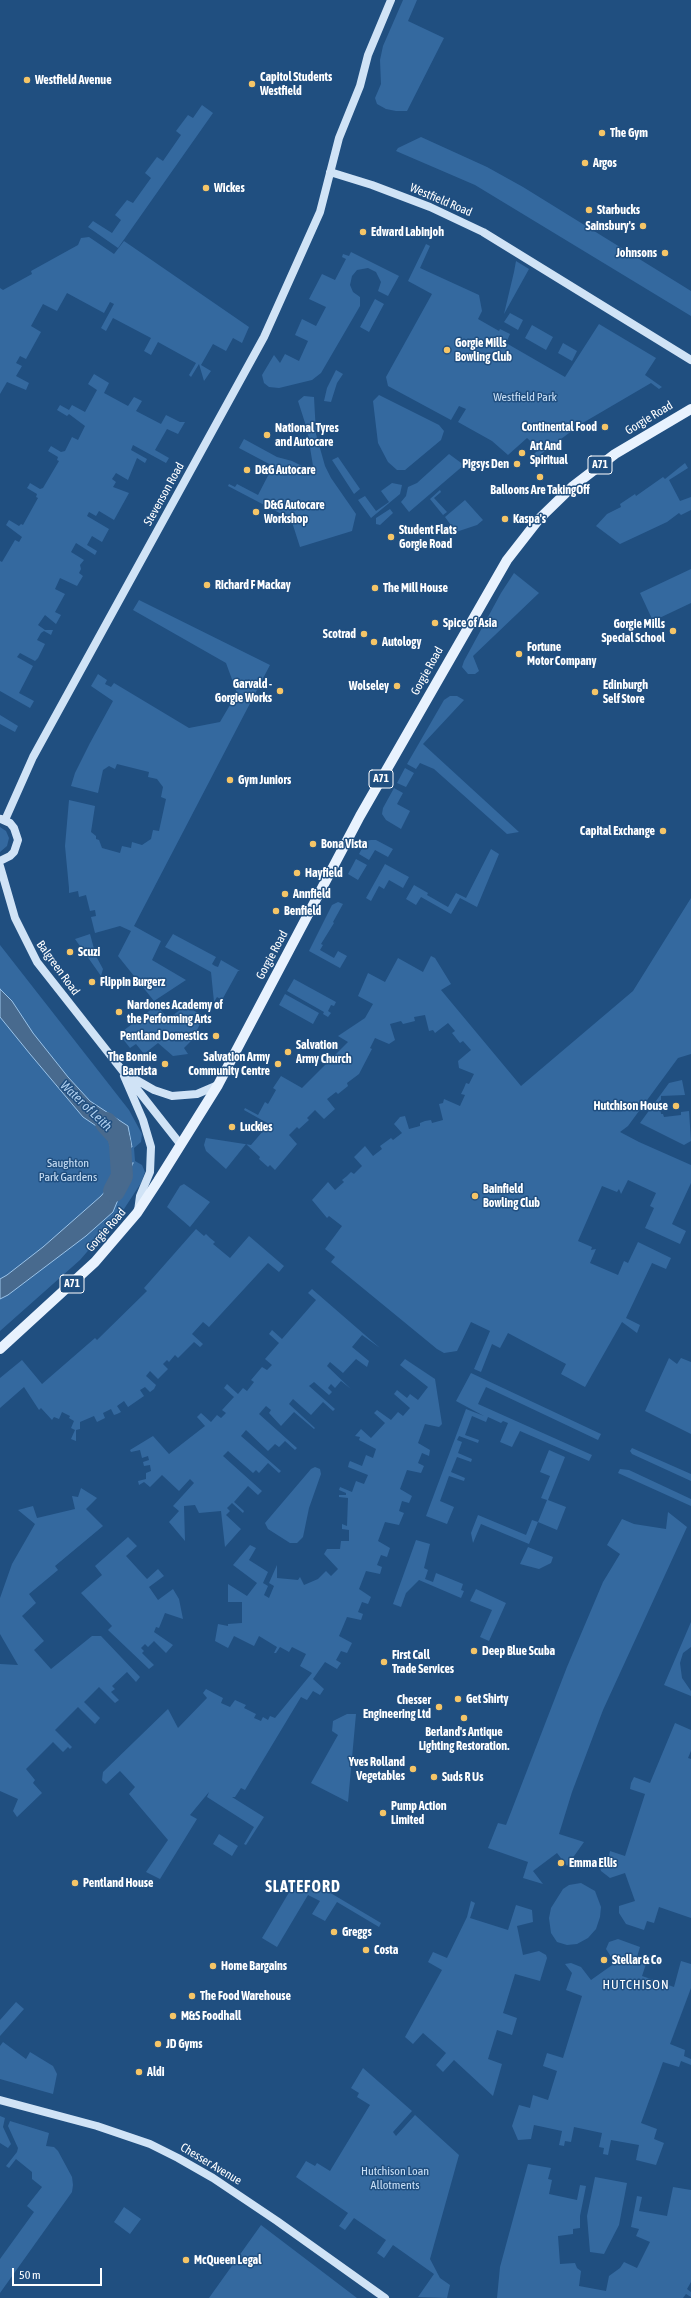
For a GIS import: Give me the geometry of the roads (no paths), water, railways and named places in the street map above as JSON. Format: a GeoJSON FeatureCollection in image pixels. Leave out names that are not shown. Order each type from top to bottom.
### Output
{"type":"FeatureCollection","features":[{"type":"Feature","properties":{"kind":"main road","name":"Gorgie Road"},"geometry":{"type":"LineString","coordinates":[[0,1349],[95,1262],[137,1213],[181,1145],[218,1084],[360,816],[507,560],[539,519],[572,487],[615,454],[691,409]]}},
{"type":"Feature","properties":{"kind":"street"},"geometry":{"type":"LineString","coordinates":[[330,172],[339,138],[360,86],[368,55],[391,0]]}},
{"type":"Feature","properties":{"kind":"street","name":"Westfield Road"},"geometry":{"type":"LineString","coordinates":[[330,172],[372,185],[417,202],[483,232],[691,360]]}},
{"type":"Feature","properties":{"kind":"street","name":"Stevenson Road"},"geometry":{"type":"LineString","coordinates":[[2,820],[33,757],[264,337],[320,212],[330,172]]}},
{"type":"Feature","properties":{"kind":"street"},"geometry":{"type":"LineString","coordinates":[[0,861],[10,856],[14,852],[18,840],[14,828],[2,820]]}},
{"type":"Feature","properties":{"kind":"street","name":"Balgreen Road"},"geometry":{"type":"LineString","coordinates":[[0,866],[15,918],[28,949],[181,1145]]}},
{"type":"Feature","properties":{"kind":"street"},"geometry":{"type":"LineString","coordinates":[[122,1071],[129,1091],[143,1120],[151,1147],[150,1172],[140,1196],[137,1213]]}},
{"type":"Feature","properties":{"kind":"street","name":"Balgreen Road"},"geometry":{"type":"LineString","coordinates":[[122,1071],[154,1090],[172,1096],[198,1094],[218,1084]]}},
{"type":"Feature","properties":{"kind":"street","name":"Chesser Avenue"},"geometry":{"type":"LineString","coordinates":[[0,2100],[97,2126],[150,2144],[205,2173],[277,2221],[385,2298]]}},
{"type":"Feature","properties":{"kind":"water"},"geometry":{"type":"Polygon","coordinates":[[[0,989],[12,1001],[33,1033],[68,1077],[90,1101],[128,1126],[132,1147],[113,1148],[110,1146],[108,1134],[83,1117],[30,1054],[0,1017],[0,989]]]}},
{"type":"Feature","properties":{"kind":"water"},"geometry":{"type":"Polygon","coordinates":[[[133,1163],[113,1212],[86,1236],[8,1295],[0,1299],[0,1279],[43,1247],[101,1196],[114,1181],[113,1166],[133,1163]]]}},
{"type":"Feature","properties":{"kind":"waterway","name":"Water of Leith"},"geometry":{"type":"LineString","coordinates":[[106,1123],[118,1136],[120,1144],[122,1176],[114,1191]]}},
{"type":"Feature","properties":{"kind":"place","name":"Westfield Avenue"},"geometry":{"type":"Point","coordinates":[27,80]}},
{"type":"Feature","properties":{"kind":"place","name":"Capitol Students Westfield"},"geometry":{"type":"Point","coordinates":[252,84]}},
{"type":"Feature","properties":{"kind":"place","name":"The Gym"},"geometry":{"type":"Point","coordinates":[602,133]}},
{"type":"Feature","properties":{"kind":"place","name":"Argos"},"geometry":{"type":"Point","coordinates":[585,163]}},
{"type":"Feature","properties":{"kind":"place","name":"Wickes"},"geometry":{"type":"Point","coordinates":[206,188]}},
{"type":"Feature","properties":{"kind":"place","name":"Starbucks"},"geometry":{"type":"Point","coordinates":[589,210]}},
{"type":"Feature","properties":{"kind":"place","name":"Sainsbury's"},"geometry":{"type":"Point","coordinates":[643,226]}},
{"type":"Feature","properties":{"kind":"place","name":"Edward Labinjoh"},"geometry":{"type":"Point","coordinates":[363,232]}},
{"type":"Feature","properties":{"kind":"place","name":"Johnsons"},"geometry":{"type":"Point","coordinates":[665,253]}},
{"type":"Feature","properties":{"kind":"place","name":"Gorgie Mills Bowling Club"},"geometry":{"type":"Point","coordinates":[447,350]}},
{"type":"Feature","properties":{"kind":"place","name":"Continental Food"},"geometry":{"type":"Point","coordinates":[605,427]}},
{"type":"Feature","properties":{"kind":"place","name":"National Tyres and Autocare"},"geometry":{"type":"Point","coordinates":[267,435]}},
{"type":"Feature","properties":{"kind":"place","name":"Art And Spiritual"},"geometry":{"type":"Point","coordinates":[522,453]}},
{"type":"Feature","properties":{"kind":"place","name":"Pigsys Den"},"geometry":{"type":"Point","coordinates":[517,464]}},
{"type":"Feature","properties":{"kind":"place","name":"D&G Autocare"},"geometry":{"type":"Point","coordinates":[247,470]}},
{"type":"Feature","properties":{"kind":"place","name":"Balloons Are TakingOff"},"geometry":{"type":"Point","coordinates":[540,477]}},
{"type":"Feature","properties":{"kind":"place","name":"D&G Autocare Workshop"},"geometry":{"type":"Point","coordinates":[256,512]}},
{"type":"Feature","properties":{"kind":"place","name":"Kaspa's"},"geometry":{"type":"Point","coordinates":[505,519]}},
{"type":"Feature","properties":{"kind":"place","name":"Student Flats Gorgie Road"},"geometry":{"type":"Point","coordinates":[391,537]}},
{"type":"Feature","properties":{"kind":"place","name":"Richard F Mackay"},"geometry":{"type":"Point","coordinates":[207,585]}},
{"type":"Feature","properties":{"kind":"place","name":"The Mill House"},"geometry":{"type":"Point","coordinates":[375,588]}},
{"type":"Feature","properties":{"kind":"place","name":"Spice of Asia"},"geometry":{"type":"Point","coordinates":[435,623]}},
{"type":"Feature","properties":{"kind":"place","name":"Gorgie Mills Special School"},"geometry":{"type":"Point","coordinates":[673,631]}},
{"type":"Feature","properties":{"kind":"place","name":"Scotrad"},"geometry":{"type":"Point","coordinates":[364,634]}},
{"type":"Feature","properties":{"kind":"place","name":"Autology"},"geometry":{"type":"Point","coordinates":[374,642]}},
{"type":"Feature","properties":{"kind":"place","name":"Fortune Motor Company"},"geometry":{"type":"Point","coordinates":[519,654]}},
{"type":"Feature","properties":{"kind":"place","name":"Wolseley"},"geometry":{"type":"Point","coordinates":[397,686]}},
{"type":"Feature","properties":{"kind":"place","name":"Garvald - Gorgie Works"},"geometry":{"type":"Point","coordinates":[280,691]}},
{"type":"Feature","properties":{"kind":"place","name":"Edinburgh Self Store"},"geometry":{"type":"Point","coordinates":[595,692]}},
{"type":"Feature","properties":{"kind":"place","name":"Gym Juniors"},"geometry":{"type":"Point","coordinates":[230,780]}},
{"type":"Feature","properties":{"kind":"place","name":"Capital Exchange"},"geometry":{"type":"Point","coordinates":[663,831]}},
{"type":"Feature","properties":{"kind":"place","name":"Bona Vista"},"geometry":{"type":"Point","coordinates":[313,844]}},
{"type":"Feature","properties":{"kind":"place","name":"Hayfield"},"geometry":{"type":"Point","coordinates":[297,873]}},
{"type":"Feature","properties":{"kind":"place","name":"Annfield"},"geometry":{"type":"Point","coordinates":[285,894]}},
{"type":"Feature","properties":{"kind":"place","name":"Benfield"},"geometry":{"type":"Point","coordinates":[276,911]}},
{"type":"Feature","properties":{"kind":"place","name":"Scuzi"},"geometry":{"type":"Point","coordinates":[70,952]}},
{"type":"Feature","properties":{"kind":"place","name":"Flippin Burgerz"},"geometry":{"type":"Point","coordinates":[92,982]}},
{"type":"Feature","properties":{"kind":"place","name":"Nardones Academy of the Performing Arts"},"geometry":{"type":"Point","coordinates":[119,1012]}},
{"type":"Feature","properties":{"kind":"place","name":"Pentland Domestics"},"geometry":{"type":"Point","coordinates":[216,1036]}},
{"type":"Feature","properties":{"kind":"place","name":"Salvation Army Church"},"geometry":{"type":"Point","coordinates":[288,1052]}},
{"type":"Feature","properties":{"kind":"place","name":"The Bonnie Barrista"},"geometry":{"type":"Point","coordinates":[165,1064]}},
{"type":"Feature","properties":{"kind":"place","name":"Salvation Army Community Centre"},"geometry":{"type":"Point","coordinates":[278,1064]}},
{"type":"Feature","properties":{"kind":"place","name":"Hutchison House"},"geometry":{"type":"Point","coordinates":[676,1106]}},
{"type":"Feature","properties":{"kind":"place","name":"Luckies"},"geometry":{"type":"Point","coordinates":[232,1127]}},
{"type":"Feature","properties":{"kind":"place","name":"Bainfield Bowling Club"},"geometry":{"type":"Point","coordinates":[475,1196]}},
{"type":"Feature","properties":{"kind":"place","name":"Deep Blue Scuba"},"geometry":{"type":"Point","coordinates":[474,1651]}},
{"type":"Feature","properties":{"kind":"place","name":"First Call Trade Services"},"geometry":{"type":"Point","coordinates":[384,1662]}},
{"type":"Feature","properties":{"kind":"place","name":"Get Shirty"},"geometry":{"type":"Point","coordinates":[458,1699]}},
{"type":"Feature","properties":{"kind":"place","name":"Chesser Engineering Ltd"},"geometry":{"type":"Point","coordinates":[439,1707]}},
{"type":"Feature","properties":{"kind":"place","name":"Berland's Antique Lighting Restoration."},"geometry":{"type":"Point","coordinates":[464,1718]}},
{"type":"Feature","properties":{"kind":"place","name":"Yves Rolland Vegetables"},"geometry":{"type":"Point","coordinates":[413,1769]}},
{"type":"Feature","properties":{"kind":"place","name":"Suds R Us"},"geometry":{"type":"Point","coordinates":[434,1777]}},
{"type":"Feature","properties":{"kind":"place","name":"Pump Action Limited"},"geometry":{"type":"Point","coordinates":[383,1813]}},
{"type":"Feature","properties":{"kind":"place","name":"Emma Ellis"},"geometry":{"type":"Point","coordinates":[561,1863]}},
{"type":"Feature","properties":{"kind":"place","name":"Pentland House"},"geometry":{"type":"Point","coordinates":[75,1883]}},
{"type":"Feature","properties":{"kind":"place","name":"Greggs"},"geometry":{"type":"Point","coordinates":[334,1932]}},
{"type":"Feature","properties":{"kind":"place","name":"Costa"},"geometry":{"type":"Point","coordinates":[366,1950]}},
{"type":"Feature","properties":{"kind":"place","name":"Stellar & Co"},"geometry":{"type":"Point","coordinates":[604,1960]}},
{"type":"Feature","properties":{"kind":"place","name":"Home Bargains"},"geometry":{"type":"Point","coordinates":[213,1966]}},
{"type":"Feature","properties":{"kind":"place","name":"The Food Warehouse"},"geometry":{"type":"Point","coordinates":[192,1996]}},
{"type":"Feature","properties":{"kind":"place","name":"M&S Foodhall"},"geometry":{"type":"Point","coordinates":[173,2016]}},
{"type":"Feature","properties":{"kind":"place","name":"JD Gyms"},"geometry":{"type":"Point","coordinates":[158,2044]}},
{"type":"Feature","properties":{"kind":"place","name":"Aldi"},"geometry":{"type":"Point","coordinates":[139,2072]}},
{"type":"Feature","properties":{"kind":"place","name":"McQueen Legal"},"geometry":{"type":"Point","coordinates":[186,2260]}},
{"type":"Feature","properties":{"kind":"district","name":"SLATEFORD"},"geometry":{"type":"Point","coordinates":[303,1887]}},
{"type":"Feature","properties":{"kind":"district","name":"HUTCHISON"},"geometry":{"type":"Point","coordinates":[636,1985]}},
{"type":"Feature","properties":{"kind":"park label","name":"Westfield Park"},"geometry":{"type":"Point","coordinates":[525,397]}},
{"type":"Feature","properties":{"kind":"park label","name":"Saughton Park Gardens"},"geometry":{"type":"Point","coordinates":[68,1170]}},
{"type":"Feature","properties":{"kind":"park label","name":"Hutchison Loan Allotments"},"geometry":{"type":"Point","coordinates":[395,2178]}}]}
